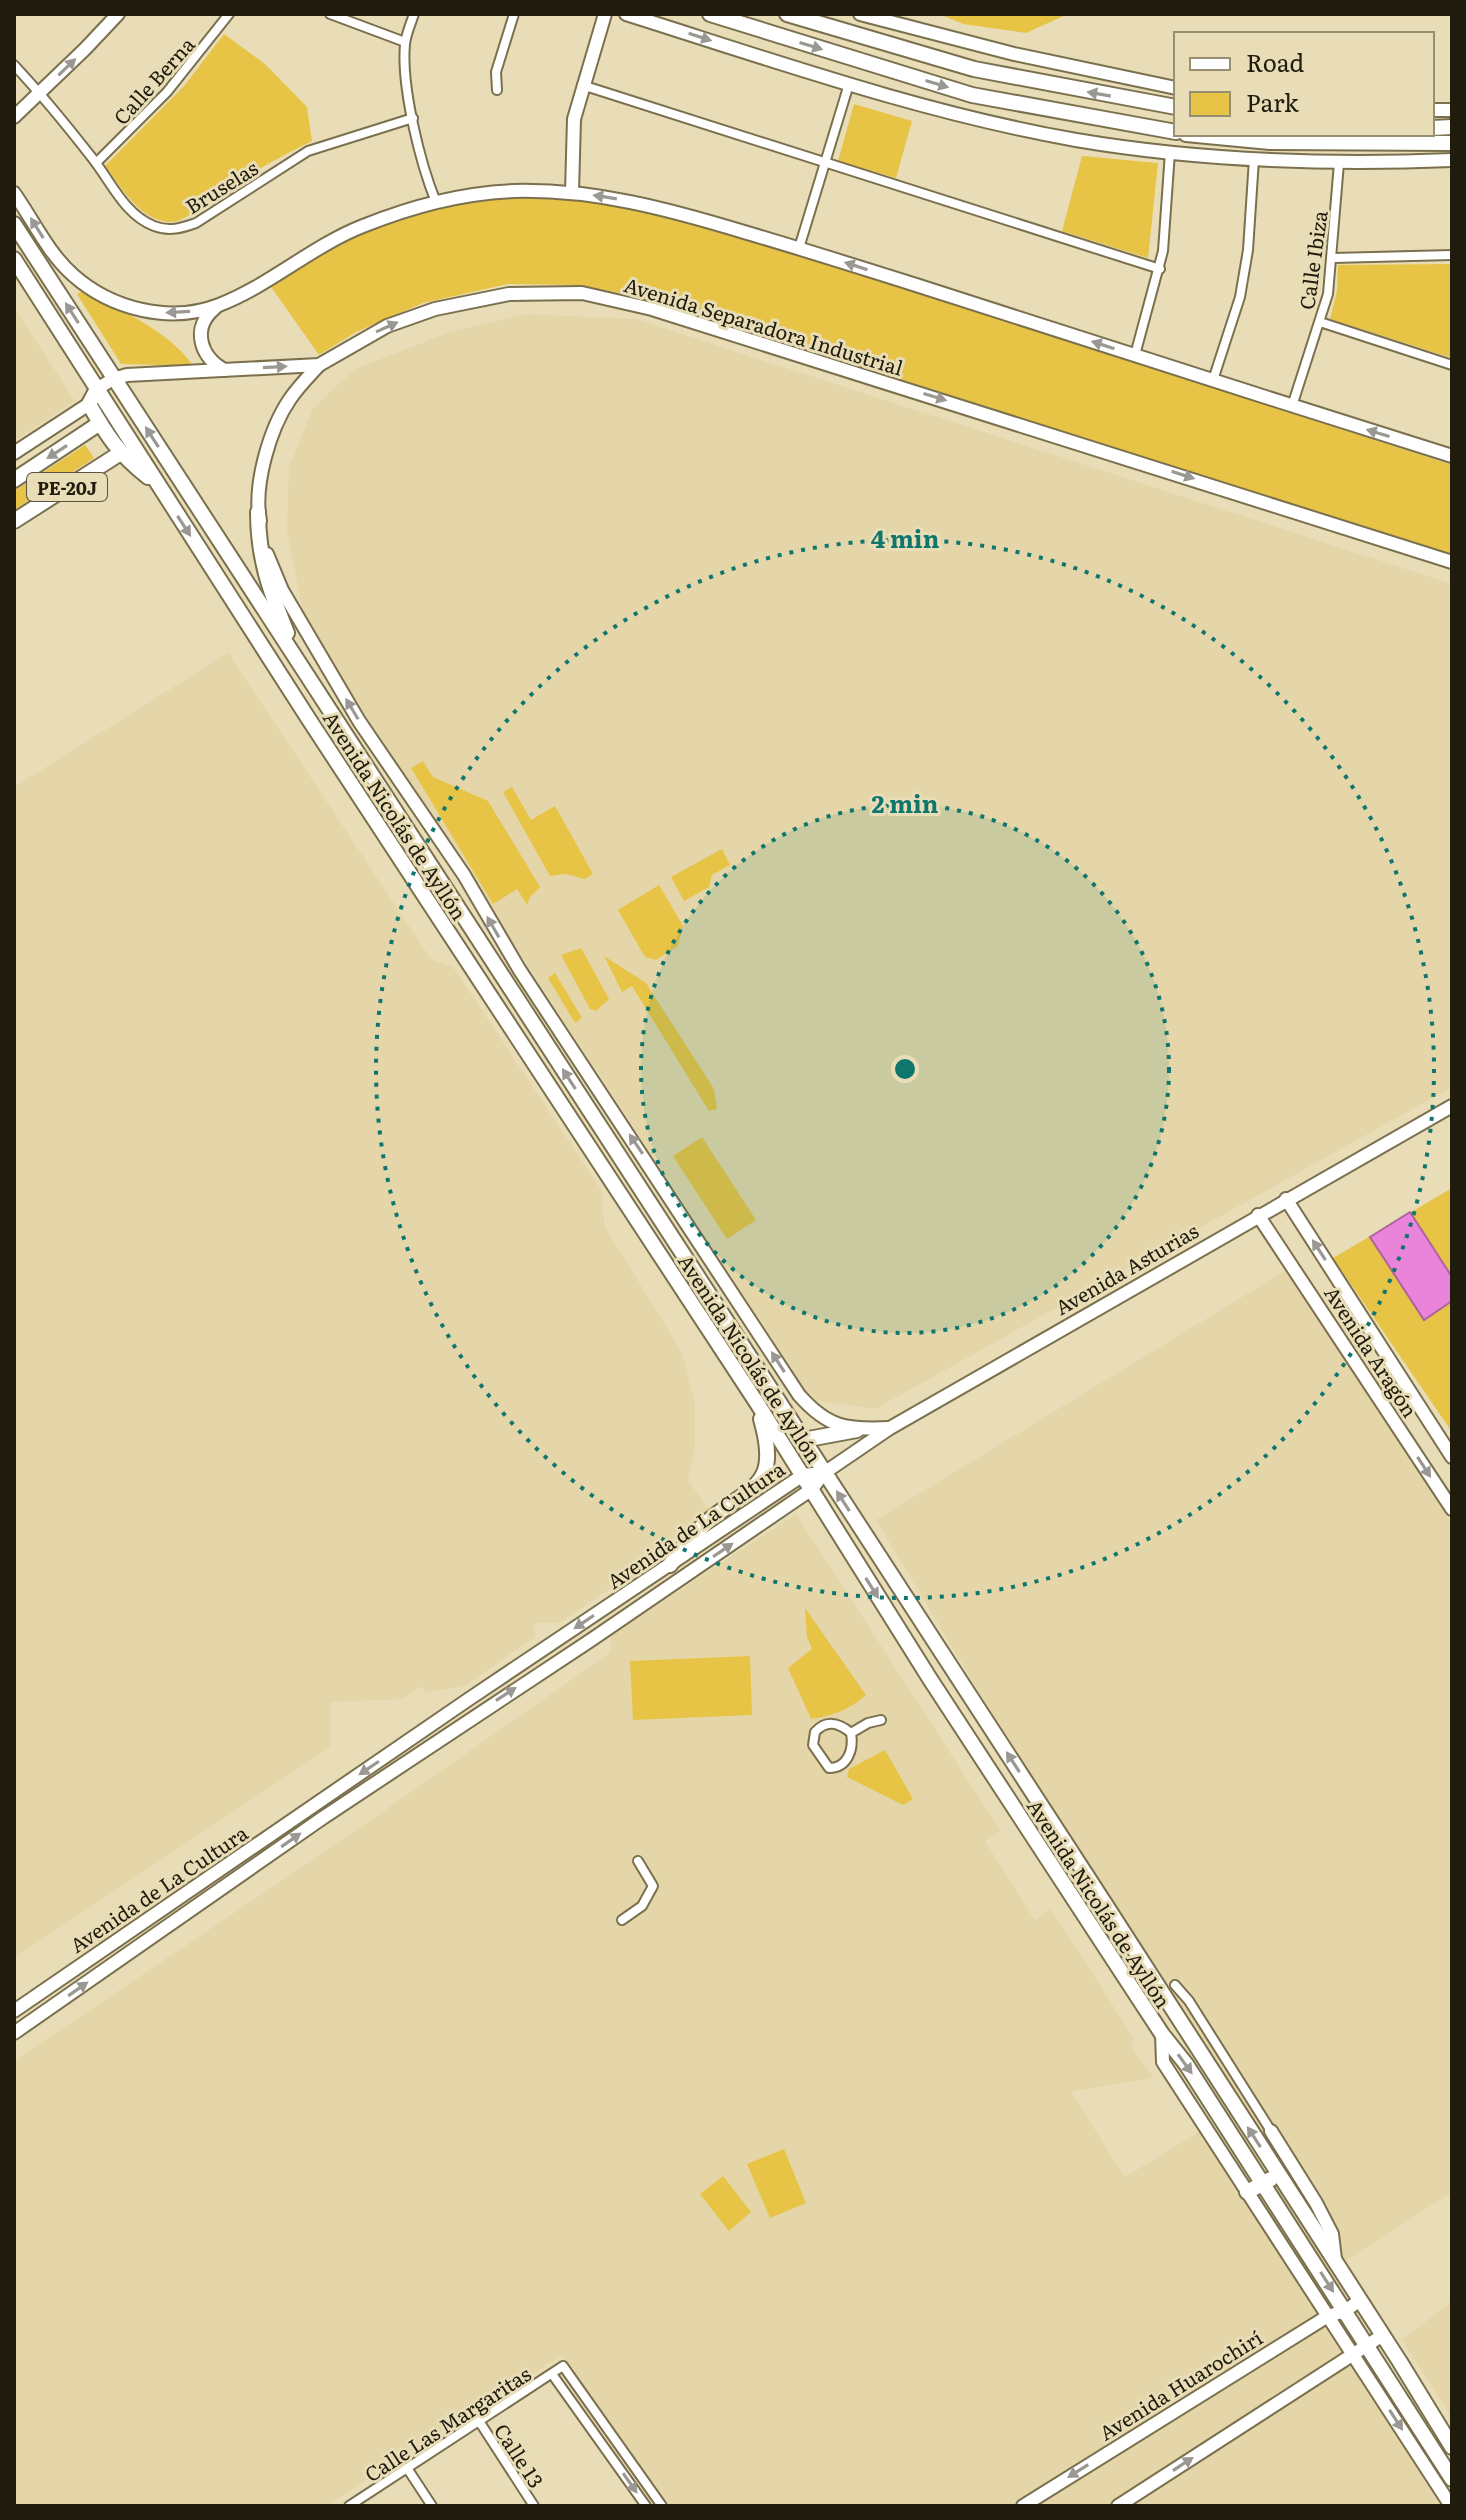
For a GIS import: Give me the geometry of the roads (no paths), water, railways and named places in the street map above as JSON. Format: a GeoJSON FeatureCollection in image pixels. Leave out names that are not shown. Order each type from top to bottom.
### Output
{"type":"FeatureCollection","features":[{"type":"Feature","properties":{"kind":"main road"},"geometry":{"type":"LineString","coordinates":[[14,117],[118,14]]}},
{"type":"Feature","properties":{"kind":"main road"},"geometry":{"type":"LineString","coordinates":[[572,192],[574,119],[605,14]]}},
{"type":"Feature","properties":{"kind":"main road"},"geometry":{"type":"LineString","coordinates":[[626,14],[849,84],[967,117],[1077,140],[1254,159],[1339,163],[1452,160]]}},
{"type":"Feature","properties":{"kind":"main road"},"geometry":{"type":"LineString","coordinates":[[710,14],[756,21],[972,95],[1174,132]]}},
{"type":"Feature","properties":{"kind":"main road"},"geometry":{"type":"LineString","coordinates":[[787,14],[974,69],[1174,107]]}},
{"type":"Feature","properties":{"kind":"main road"},"geometry":{"type":"LineString","coordinates":[[860,14],[1014,54],[1174,88]]}},
{"type":"Feature","properties":{"kind":"main road"},"geometry":{"type":"LineString","coordinates":[[1207,136],[1270,142],[1452,143]]}},
{"type":"Feature","properties":{"kind":"main road"},"geometry":{"type":"LineString","coordinates":[[224,370],[212,363],[204,353],[200,340],[208,314],[217,306],[361,227],[436,202],[512,191],[572,192],[666,208],[1452,456]]}},
{"type":"Feature","properties":{"kind":"main road"},"geometry":{"type":"LineString","coordinates":[[14,193],[50,249],[73,275],[104,296],[138,309],[175,313],[217,306]]}},
{"type":"Feature","properties":{"kind":"main road","name":"Avenida Nicolás de Ayllón"},"geometry":{"type":"LineString","coordinates":[[14,224],[1336,2262],[1452,2447]]}},
{"type":"Feature","properties":{"kind":"main road","name":"Avenida Nicolás de Ayllón"},"geometry":{"type":"LineString","coordinates":[[14,259],[757,1403],[930,1679],[1162,2034],[1186,2064],[1452,2479]]}},
{"type":"Feature","properties":{"kind":"main road","name":"Avenida Separadora Industrial"},"geometry":{"type":"LineString","coordinates":[[89,404],[97,389],[113,379],[145,373],[319,365],[387,326],[435,309],[509,294],[582,293],[652,309],[1452,562]]}},
{"type":"Feature","properties":{"kind":"main road","name":"Avenida Nicolás de Ayllón"},"geometry":{"type":"LineString","coordinates":[[319,365],[290,399],[274,428],[265,455],[258,512],[268,556],[282,590],[359,721],[464,875],[519,969],[799,1395],[827,1421],[857,1430]]}},
{"type":"Feature","properties":{"kind":"main road"},"geometry":{"type":"LineString","coordinates":[[14,453],[89,404],[119,454],[158,485]]}},
{"type":"Feature","properties":{"kind":"main road","name":"PE-20J"},"geometry":{"type":"LineString","coordinates":[[14,480],[100,423]]}},
{"type":"Feature","properties":{"kind":"main road","name":"PE-20J"},"geometry":{"type":"LineString","coordinates":[[14,521],[119,454]]}},
{"type":"Feature","properties":{"kind":"main road"},"geometry":{"type":"LineString","coordinates":[[258,512],[261,559],[267,583],[301,667]]}},
{"type":"Feature","properties":{"kind":"main road","name":"Avenida Asturias"},"geometry":{"type":"LineString","coordinates":[[824,1473],[890,1428],[1452,1106]]}},
{"type":"Feature","properties":{"kind":"main road","name":"Avenida Aragón"},"geometry":{"type":"LineString","coordinates":[[1286,1199],[1452,1457]]}},
{"type":"Feature","properties":{"kind":"main road","name":"Avenida Aragón"},"geometry":{"type":"LineString","coordinates":[[1258,1215],[1452,1509]]}},
{"type":"Feature","properties":{"kind":"main road"},"geometry":{"type":"LineString","coordinates":[[670,1565],[693,1535],[761,1481],[768,1454],[757,1403]]}},
{"type":"Feature","properties":{"kind":"main road"},"geometry":{"type":"LineString","coordinates":[[803,1440],[857,1430],[890,1428]]}},
{"type":"Feature","properties":{"kind":"main road","name":"Avenida de La Cultura"},"geometry":{"type":"LineString","coordinates":[[14,2011],[803,1475],[824,1473]]}},
{"type":"Feature","properties":{"kind":"main road","name":"Avenida de La Cultura"},"geometry":{"type":"LineString","coordinates":[[14,2033],[466,1720],[591,1640],[812,1489],[824,1473]]}},
{"type":"Feature","properties":{"kind":"main road"},"geometry":{"type":"LineString","coordinates":[[457,1708],[466,1720]]}},
{"type":"Feature","properties":{"kind":"main road","name":"Avenida Nicolás de Ayllón"},"geometry":{"type":"LineString","coordinates":[[1160,1993],[1175,1985]]}},
{"type":"Feature","properties":{"kind":"main road"},"geometry":{"type":"LineString","coordinates":[[1162,2034],[1163,2062],[1451,2506]]}},
{"type":"Feature","properties":{"kind":"main road","name":"Avenida Nicolás de Ayllón"},"geometry":{"type":"LineString","coordinates":[[1271,2131],[1332,2234],[1336,2262]]}},
{"type":"Feature","properties":{"kind":"main road"},"geometry":{"type":"LineString","coordinates":[[1247,2192],[1278,2175]]}},
{"type":"Feature","properties":{"kind":"main road","name":"Avenida Huarochirí"},"geometry":{"type":"LineString","coordinates":[[1023,2506],[1328,2316],[1345,2311],[1360,2300]]}},
{"type":"Feature","properties":{"kind":"main road"},"geometry":{"type":"LineString","coordinates":[[1118,2506],[1383,2335]]}},
{"type":"Feature","properties":{"kind":"street","name":"Calle Berna"},"geometry":{"type":"LineString","coordinates":[[96,163],[167,92],[229,14]]}},
{"type":"Feature","properties":{"kind":"street"},"geometry":{"type":"LineString","coordinates":[[330,14],[405,42]]}},
{"type":"Feature","properties":{"kind":"street"},"geometry":{"type":"LineString","coordinates":[[414,14],[405,42],[406,73],[426,178],[436,202]]}},
{"type":"Feature","properties":{"kind":"street"},"geometry":{"type":"LineString","coordinates":[[497,90],[496,72],[514,14]]}},
{"type":"Feature","properties":{"kind":"street","name":"Bruselas"},"geometry":{"type":"LineString","coordinates":[[14,65],[96,163],[112,188],[139,217],[156,227],[178,229],[196,223],[308,151],[413,118]]}},
{"type":"Feature","properties":{"kind":"street"},"geometry":{"type":"LineString","coordinates":[[799,248],[849,84]]}},
{"type":"Feature","properties":{"kind":"street"},"geometry":{"type":"LineString","coordinates":[[582,85],[1160,269]]}},
{"type":"Feature","properties":{"kind":"street"},"geometry":{"type":"LineString","coordinates":[[1135,355],[1160,269],[1170,152]]}},
{"type":"Feature","properties":{"kind":"street"},"geometry":{"type":"LineString","coordinates":[[1213,380],[1240,297],[1248,250],[1254,159]]}},
{"type":"Feature","properties":{"kind":"street","name":"Calle Ibiza"},"geometry":{"type":"LineString","coordinates":[[1292,406],[1328,294],[1339,163]]}},
{"type":"Feature","properties":{"kind":"street"},"geometry":{"type":"LineString","coordinates":[[1333,258],[1452,255]]}},
{"type":"Feature","properties":{"kind":"street"},"geometry":{"type":"LineString","coordinates":[[1320,322],[1452,365]]}},
{"type":"Feature","properties":{"kind":"street"},"geometry":{"type":"LineString","coordinates":[[851,1733],[868,1723],[881,1720]]}},
{"type":"Feature","properties":{"kind":"street"},"geometry":{"type":"LineString","coordinates":[[826,1723],[837,1724],[851,1733],[853,1742],[850,1754],[842,1765],[836,1768],[824,1764],[813,1745],[815,1732],[826,1723]]}},
{"type":"Feature","properties":{"kind":"street"},"geometry":{"type":"LineString","coordinates":[[622,1920],[642,1906],[653,1886],[638,1861]]}},
{"type":"Feature","properties":{"kind":"street","name":"Avenida Nicolás de Ayllón"},"geometry":{"type":"LineString","coordinates":[[1175,1985],[1189,2001],[1271,2131]]}},
{"type":"Feature","properties":{"kind":"street","name":"Calle Las Margaritas"},"geometry":{"type":"LineString","coordinates":[[349,2506],[563,2366],[595,2411]]}},
{"type":"Feature","properties":{"kind":"street"},"geometry":{"type":"LineString","coordinates":[[552,2374],[646,2506]]}},
{"type":"Feature","properties":{"kind":"street"},"geometry":{"type":"LineString","coordinates":[[584,2419],[595,2411],[662,2506]]}},
{"type":"Feature","properties":{"kind":"street","name":"Calle 13"},"geometry":{"type":"LineString","coordinates":[[479,2421],[534,2506]]}},
{"type":"Feature","properties":{"kind":"street"},"geometry":{"type":"LineString","coordinates":[[614,2461],[624,2453]]}},
{"type":"Feature","properties":{"kind":"street"},"geometry":{"type":"LineString","coordinates":[[407,2468],[432,2506]]}}]}
